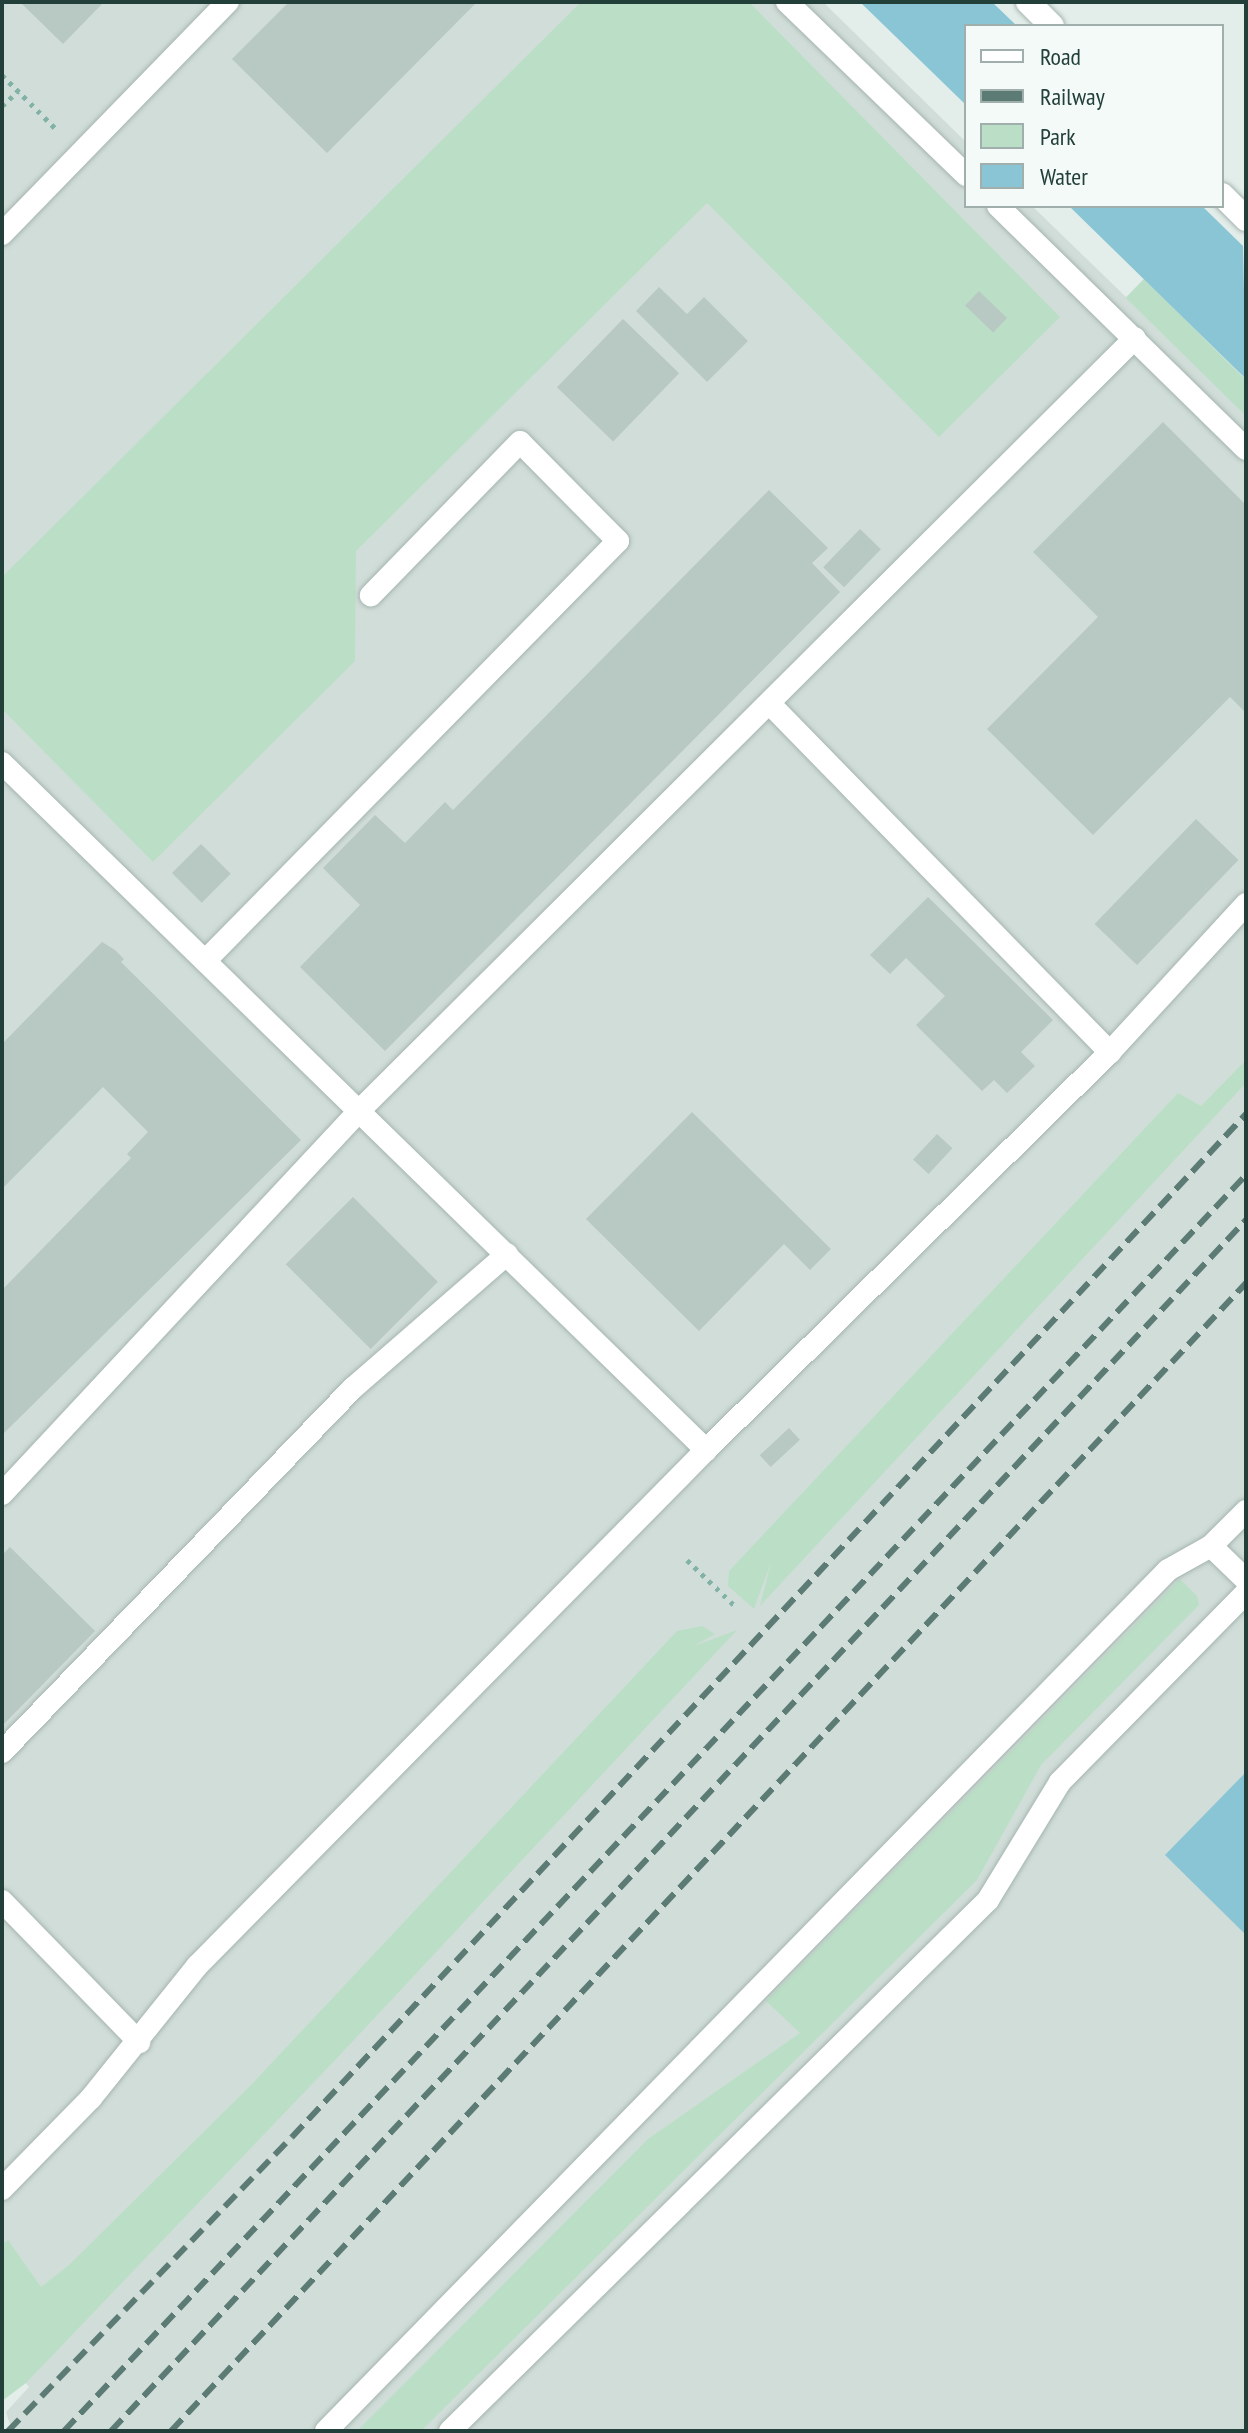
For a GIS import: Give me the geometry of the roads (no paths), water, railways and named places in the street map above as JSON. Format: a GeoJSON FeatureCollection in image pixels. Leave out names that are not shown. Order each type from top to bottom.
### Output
{"type":"FeatureCollection","features":[{"type":"Feature","properties":{"kind":"street"},"geometry":{"type":"LineString","coordinates":[[1028,2],[1050,24]]}},
{"type":"Feature","properties":{"kind":"street"},"geometry":{"type":"LineString","coordinates":[[1224,197],[1246,219]]}},
{"type":"Feature","properties":{"kind":"lane"},"geometry":{"type":"LineString","coordinates":[[2,234],[228,2]]}},
{"type":"Feature","properties":{"kind":"lane"},"geometry":{"type":"LineString","coordinates":[[787,2],[964,173]]}},
{"type":"Feature","properties":{"kind":"lane"},"geometry":{"type":"LineString","coordinates":[[1000,208],[1246,449]]}},
{"type":"Feature","properties":{"kind":"lane"},"geometry":{"type":"LineString","coordinates":[[2,1494],[359,1111],[1135,338]]}},
{"type":"Feature","properties":{"kind":"lane"},"geometry":{"type":"LineString","coordinates":[[205,961],[618,541],[520,442],[371,595]]}},
{"type":"Feature","properties":{"kind":"lane"},"geometry":{"type":"LineString","coordinates":[[770,704],[1110,1052]]}},
{"type":"Feature","properties":{"kind":"lane"},"geometry":{"type":"LineString","coordinates":[[2,763],[706,1450]]}},
{"type":"Feature","properties":{"kind":"lane"},"geometry":{"type":"LineString","coordinates":[[2,2189],[139,2042],[197,1966],[706,1450],[1110,1052],[1246,904]]}},
{"type":"Feature","properties":{"kind":"lane"},"geometry":{"type":"LineString","coordinates":[[2,1752],[353,1388],[507,1254]]}},
{"type":"Feature","properties":{"kind":"lane"},"geometry":{"type":"LineString","coordinates":[[326,2431],[1168,1570],[1211,1546],[1246,1511]]}},
{"type":"Feature","properties":{"kind":"lane"},"geometry":{"type":"LineString","coordinates":[[1211,1546],[1246,1580]]}},
{"type":"Feature","properties":{"kind":"lane"},"geometry":{"type":"LineString","coordinates":[[450,2431],[988,1900],[1060,1782],[1246,1593]]}},
{"type":"Feature","properties":{"kind":"lane"},"geometry":{"type":"LineString","coordinates":[[2,1901],[139,2042]]}},
{"type":"Feature","properties":{"kind":"water"},"geometry":{"type":"Polygon","coordinates":[[[860,2],[992,2],[1015,24],[964,24],[964,103],[860,2]]]}},
{"type":"Feature","properties":{"kind":"water"},"geometry":{"type":"Polygon","coordinates":[[[1071,208],[1204,208],[1243,246],[1246,379],[1071,208]]]}},
{"type":"Feature","properties":{"kind":"water"},"geometry":{"type":"Polygon","coordinates":[[[1246,1772],[1246,1935],[1165,1855],[1246,1772]]]}},
{"type":"Feature","properties":{"kind":"railway"},"geometry":{"type":"LineString","coordinates":[[8,2431],[292,2137],[1246,1114]]}},
{"type":"Feature","properties":{"kind":"railway"},"geometry":{"type":"LineString","coordinates":[[64,2431],[1246,1175]]}},
{"type":"Feature","properties":{"kind":"railway"},"geometry":{"type":"LineString","coordinates":[[111,2431],[1246,1220]]}},
{"type":"Feature","properties":{"kind":"railway"},"geometry":{"type":"LineString","coordinates":[[171,2431],[1246,1283]]}}]}
